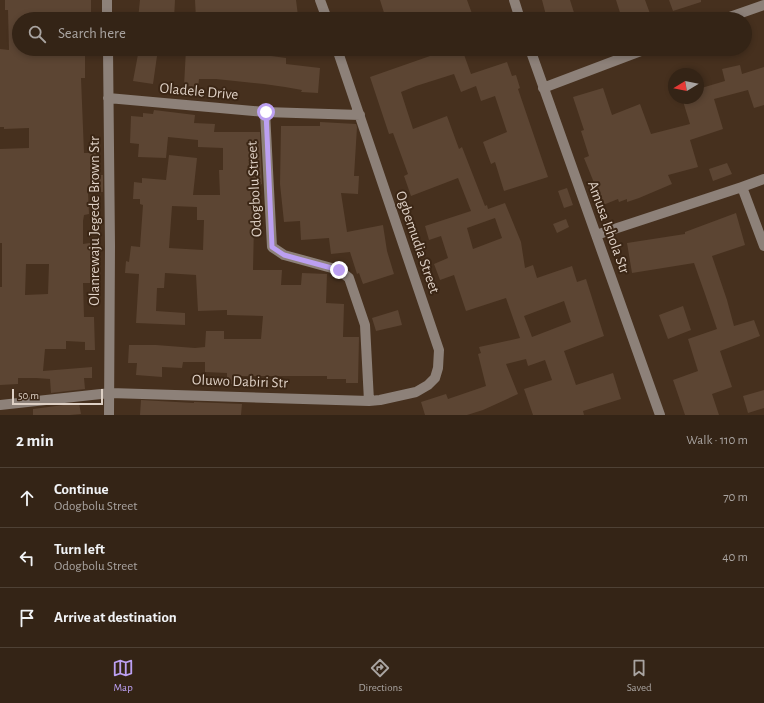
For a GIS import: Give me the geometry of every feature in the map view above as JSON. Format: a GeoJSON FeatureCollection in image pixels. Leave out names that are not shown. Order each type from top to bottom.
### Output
{"type":"FeatureCollection","features":[{"type":"Feature","properties":{"kind":"street"},"geometry":{"type":"LineString","coordinates":[[107,0],[108,12]]}},
{"type":"Feature","properties":{"kind":"street"},"geometry":{"type":"LineString","coordinates":[[320,0],[324,12]]}},
{"type":"Feature","properties":{"kind":"street"},"geometry":{"type":"LineString","coordinates":[[514,0],[518,12]]}},
{"type":"Feature","properties":{"kind":"street"},"geometry":{"type":"LineString","coordinates":[[744,12],[764,5]]}},
{"type":"Feature","properties":{"kind":"street","name":"Olanrewaju Jegede Brown Str"},"geometry":{"type":"LineString","coordinates":[[108,56],[110,415]]}},
{"type":"Feature","properties":{"kind":"street","name":"Ogbemudia Street"},"geometry":{"type":"LineString","coordinates":[[339,56],[439,350],[438,368],[435,378],[428,385],[416,392],[369,401]]}},
{"type":"Feature","properties":{"kind":"street","name":"Amusa Ishola Str"},"geometry":{"type":"LineString","coordinates":[[532,56],[660,415]]}},
{"type":"Feature","properties":{"kind":"street"},"geometry":{"type":"LineString","coordinates":[[543,88],[628,56]]}},
{"type":"Feature","properties":{"kind":"street","name":"Oladele Drive"},"geometry":{"type":"LineString","coordinates":[[108,98],[266,112],[360,115]]}},
{"type":"Feature","properties":{"kind":"street","name":"Odogbolu Street"},"geometry":{"type":"LineString","coordinates":[[266,112],[272,247],[284,255],[339,270],[349,278],[365,325],[369,401]]}},
{"type":"Feature","properties":{"kind":"street"},"geometry":{"type":"LineString","coordinates":[[596,235],[764,179]]}},
{"type":"Feature","properties":{"kind":"street"},"geometry":{"type":"LineString","coordinates":[[742,187],[764,246]]}},
{"type":"Feature","properties":{"kind":"street","name":"Oluwo Dabiri Str"},"geometry":{"type":"LineString","coordinates":[[0,405],[110,393],[369,401]]}},
{"type":"Feature","properties":{"kind":"building"},"geometry":{"type":"Polygon","coordinates":[[[5,0],[91,0],[91,12],[12,12],[12,56],[85,56],[85,78],[81,78],[84,153],[96,153],[97,175],[103,175],[103,192],[88,192],[89,214],[84,215],[83,221],[83,244],[96,242],[98,258],[91,259],[90,283],[83,283],[84,317],[94,317],[95,350],[85,350],[85,342],[66,341],[66,349],[45,349],[43,371],[92,367],[92,378],[84,378],[85,389],[51,393],[50,379],[36,378],[18,378],[18,384],[0,385],[0,287],[2,287],[2,243],[0,243],[0,149],[29,148],[29,128],[4,129],[4,127],[0,127],[0,49],[9,50],[8,10],[5,10],[5,0]],[[26,264],[25,295],[48,294],[49,264],[26,264]]]}},
{"type":"Feature","properties":{"kind":"building"},"geometry":{"type":"Polygon","coordinates":[[[140,0],[175,0],[174,12],[139,12],[140,0]]]}},
{"type":"Feature","properties":{"kind":"building"},"geometry":{"type":"Polygon","coordinates":[[[195,0],[296,0],[298,12],[196,12],[195,0]]]}},
{"type":"Feature","properties":{"kind":"building"},"geometry":{"type":"Polygon","coordinates":[[[380,0],[467,0],[471,12],[384,12],[380,0]]]}},
{"type":"Feature","properties":{"kind":"building"},"geometry":{"type":"Polygon","coordinates":[[[542,0],[570,0],[574,12],[545,12],[542,0]]]}},
{"type":"Feature","properties":{"kind":"building"},"geometry":{"type":"Polygon","coordinates":[[[616,0],[645,0],[649,12],[620,12],[616,0]]]}},
{"type":"Feature","properties":{"kind":"building"},"geometry":{"type":"Polygon","coordinates":[[[669,0],[701,0],[701,2],[673,11],[669,0]]]}},
{"type":"Feature","properties":{"kind":"building"},"geometry":{"type":"Polygon","coordinates":[[[138,56],[157,56],[153,84],[133,81],[138,56]]]}},
{"type":"Feature","properties":{"kind":"building"},"geometry":{"type":"Polygon","coordinates":[[[186,56],[271,56],[286,58],[286,64],[320,68],[318,93],[301,92],[302,90],[264,84],[216,79],[199,79],[198,87],[184,86],[186,56]]]}},
{"type":"Feature","properties":{"kind":"building"},"geometry":{"type":"Polygon","coordinates":[[[430,56],[465,56],[471,74],[507,62],[512,76],[516,75],[520,88],[518,89],[548,177],[504,191],[495,162],[491,164],[483,142],[507,132],[495,96],[481,101],[476,86],[461,92],[454,74],[401,92],[413,129],[447,116],[459,149],[462,147],[485,206],[487,205],[488,209],[505,203],[521,242],[525,268],[533,265],[537,278],[572,266],[577,282],[586,279],[604,336],[564,351],[576,385],[613,373],[621,399],[583,411],[584,415],[533,415],[524,389],[552,380],[545,360],[528,366],[526,359],[506,364],[518,394],[483,410],[467,415],[425,415],[421,402],[446,394],[448,399],[486,386],[478,354],[481,353],[479,347],[520,338],[506,298],[466,311],[454,275],[440,280],[434,264],[448,258],[441,236],[429,240],[425,226],[471,211],[458,178],[411,196],[404,176],[408,174],[393,133],[389,134],[370,77],[430,56]],[[495,218],[467,228],[473,249],[502,238],[495,218]],[[564,301],[524,316],[532,337],[571,322],[564,301]]]}},
{"type":"Feature","properties":{"kind":"building"},"geometry":{"type":"Polygon","coordinates":[[[740,65],[742,74],[764,67],[764,105],[754,108],[748,90],[714,99],[723,129],[690,140],[698,167],[668,175],[672,184],[639,198],[627,202],[627,199],[619,202],[618,199],[603,205],[584,158],[589,156],[581,131],[584,130],[573,97],[603,88],[612,115],[640,104],[651,134],[690,124],[684,104],[704,104],[704,87],[725,81],[722,69],[740,65]]]}},
{"type":"Feature","properties":{"kind":"building"},"geometry":{"type":"Polygon","coordinates":[[[154,110],[195,115],[194,123],[215,124],[214,132],[260,132],[262,184],[259,185],[260,223],[254,223],[253,270],[282,270],[281,285],[301,285],[302,273],[327,274],[326,303],[344,304],[343,337],[359,337],[358,383],[346,383],[346,379],[327,379],[327,376],[237,376],[237,384],[227,384],[227,373],[205,372],[205,362],[183,362],[182,368],[162,367],[162,377],[136,375],[137,363],[128,363],[129,345],[156,345],[195,348],[205,347],[206,331],[224,331],[224,339],[261,339],[263,316],[227,315],[227,310],[198,311],[196,275],[165,273],[164,288],[157,288],[156,311],[185,313],[185,325],[136,323],[139,274],[125,273],[126,261],[129,262],[131,246],[140,247],[143,205],[140,204],[140,199],[133,199],[134,182],[142,183],[142,178],[166,180],[169,155],[197,158],[193,195],[220,195],[219,170],[223,170],[223,148],[198,147],[198,140],[168,137],[166,158],[138,157],[139,144],[130,143],[131,116],[143,117],[143,113],[153,114],[154,110]],[[172,206],[169,248],[203,250],[204,220],[197,220],[197,207],[172,206]]]}},
{"type":"Feature","properties":{"kind":"building"},"geometry":{"type":"Polygon","coordinates":[[[320,122],[356,124],[354,176],[359,176],[358,194],[341,193],[347,232],[383,225],[387,251],[394,274],[363,284],[359,273],[357,274],[350,252],[331,254],[329,238],[301,240],[300,221],[284,222],[280,184],[281,126],[320,126],[320,122]]]}},
{"type":"Feature","properties":{"kind":"building"},"geometry":{"type":"Polygon","coordinates":[[[727,163],[732,174],[713,181],[709,169],[727,163]]]}},
{"type":"Feature","properties":{"kind":"building"},"geometry":{"type":"Polygon","coordinates":[[[567,188],[573,205],[564,208],[558,191],[567,188]]]}},
{"type":"Feature","properties":{"kind":"building"},"geometry":{"type":"Polygon","coordinates":[[[736,213],[745,245],[712,256],[734,326],[754,320],[760,336],[720,351],[732,387],[712,394],[719,415],[685,415],[673,380],[698,371],[688,339],[717,329],[694,263],[632,273],[627,243],[685,234],[685,232],[736,213]]]}},
{"type":"Feature","properties":{"kind":"building"},"geometry":{"type":"Polygon","coordinates":[[[566,219],[569,227],[557,233],[553,224],[566,219]]]}},
{"type":"Feature","properties":{"kind":"building"},"geometry":{"type":"Polygon","coordinates":[[[683,306],[691,330],[668,339],[659,315],[683,306]]]}},
{"type":"Feature","properties":{"kind":"building"},"geometry":{"type":"Polygon","coordinates":[[[398,310],[402,325],[376,331],[372,318],[398,310]]]}},
{"type":"Feature","properties":{"kind":"building"},"geometry":{"type":"Polygon","coordinates":[[[764,390],[764,408],[748,413],[743,396],[764,390]]]}},
{"type":"Feature","properties":{"kind":"building"},"geometry":{"type":"Polygon","coordinates":[[[141,400],[242,404],[241,415],[140,415],[141,400]]]}},
{"type":"Feature","properties":{"kind":"building"},"geometry":{"type":"Polygon","coordinates":[[[79,403],[81,414],[33,415],[33,409],[79,403]]]}},
{"type":"Feature","properties":{"kind":"route"},"geometry":{"type":"LineString","coordinates":[[266,112],[272,247],[284,255],[339,270]]}}]}
